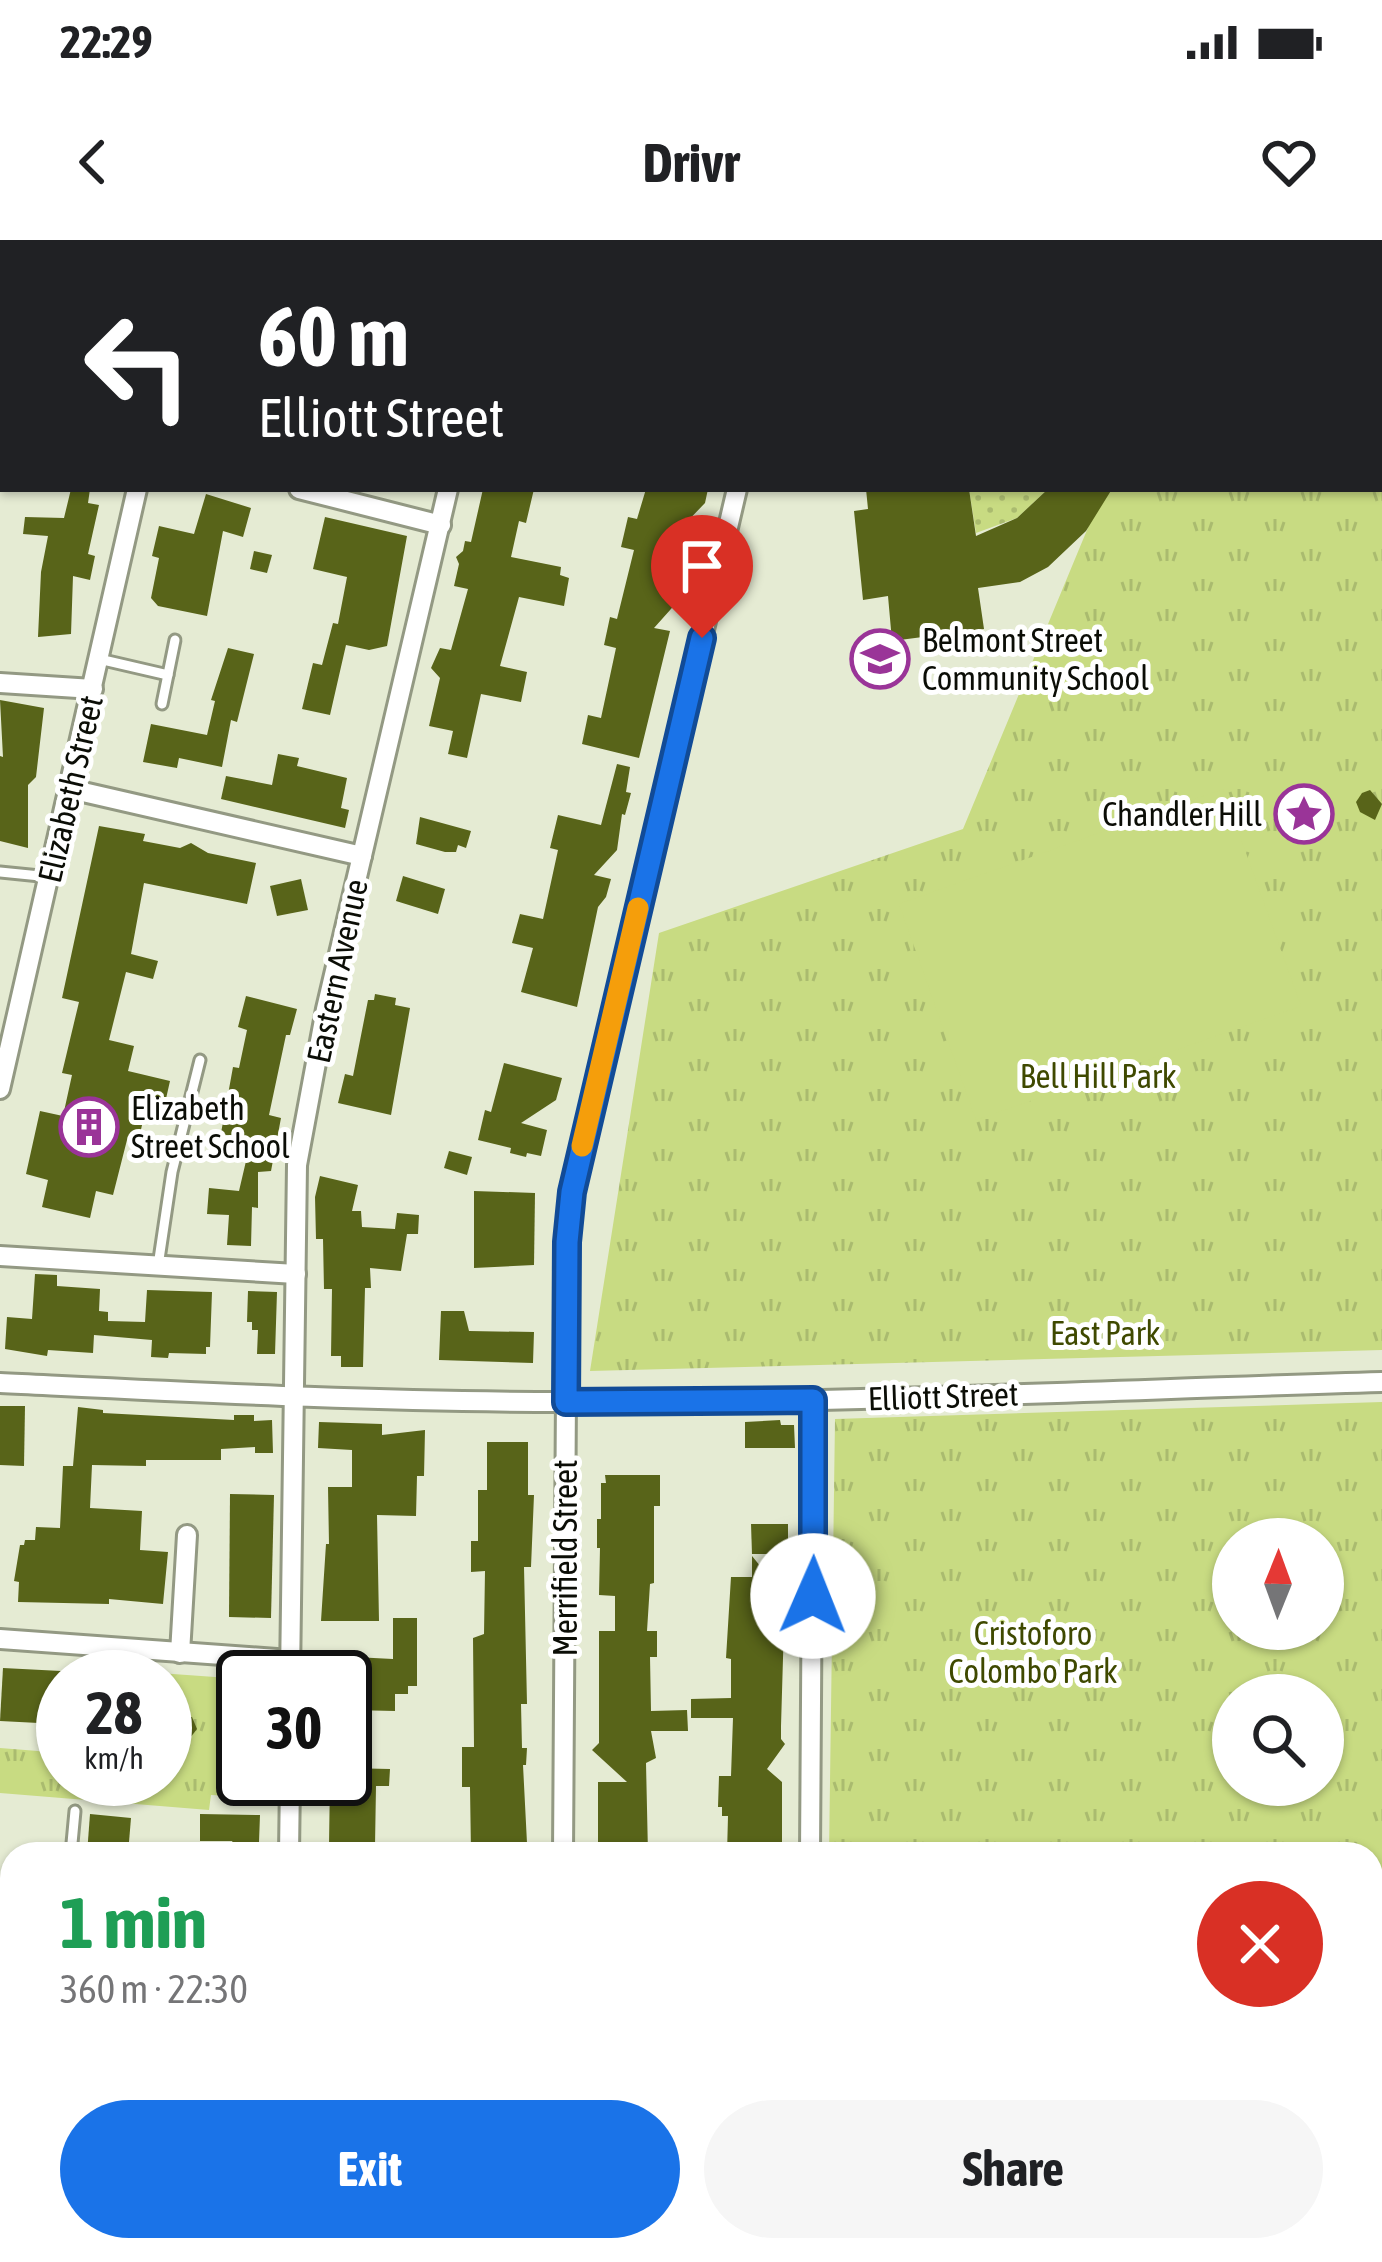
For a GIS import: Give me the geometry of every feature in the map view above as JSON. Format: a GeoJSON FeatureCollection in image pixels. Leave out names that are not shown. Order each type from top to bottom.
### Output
{"type":"FeatureCollection","features":[{"type":"Feature","properties":{"kind":"street","name":"Elizabeth Street"},"geometry":{"type":"LineString","coordinates":[[0,1089],[136,492]]}},
{"type":"Feature","properties":{"kind":"street"},"geometry":{"type":"LineString","coordinates":[[310,492],[441,525]]}},
{"type":"Feature","properties":{"kind":"street","name":"Eastern Avenue"},"geometry":{"type":"LineString","coordinates":[[290,1650],[297,1165],[326,1009],[447,492]]}},
{"type":"Feature","properties":{"kind":"street","name":"Merrifield Street"},"geometry":{"type":"LineString","coordinates":[[563,1842],[567,1242],[572,1192],[736,492]]}},
{"type":"Feature","properties":{"kind":"street"},"geometry":{"type":"LineString","coordinates":[[0,682],[93,689]]}},
{"type":"Feature","properties":{"kind":"street"},"geometry":{"type":"LineString","coordinates":[[70,789],[362,856]]}},
{"type":"Feature","properties":{"kind":"street"},"geometry":{"type":"LineString","coordinates":[[0,1256],[296,1274]]}},
{"type":"Feature","properties":{"kind":"street","name":"Elliott Street"},"geometry":{"type":"LineString","coordinates":[[0,1383],[294,1397],[566,1402],[813,1400],[1382,1382]]}},
{"type":"Feature","properties":{"kind":"street"},"geometry":{"type":"LineString","coordinates":[[810,1842],[813,1400]]}},
{"type":"Feature","properties":{"kind":"street"},"geometry":{"type":"LineString","coordinates":[[180,1650],[187,1534]]}},
{"type":"Feature","properties":{"kind":"street"},"geometry":{"type":"LineString","coordinates":[[0,1639],[141,1650]]}},
{"type":"Feature","properties":{"kind":"street"},"geometry":{"type":"LineString","coordinates":[[289,1842],[290,1806]]}},
{"type":"Feature","properties":{"kind":"lane"},"geometry":{"type":"LineString","coordinates":[[162,704],[175,640]]}},
{"type":"Feature","properties":{"kind":"lane"},"geometry":{"type":"LineString","coordinates":[[99,659],[168,675]]}},
{"type":"Feature","properties":{"kind":"lane"},"geometry":{"type":"LineString","coordinates":[[0,872],[50,878]]}},
{"type":"Feature","properties":{"kind":"lane"},"geometry":{"type":"LineString","coordinates":[[158,1266],[172,1172],[200,1060]]}},
{"type":"Feature","properties":{"kind":"lane"},"geometry":{"type":"LineString","coordinates":[[71,1842],[75,1811]]}},
{"type":"Feature","properties":{"kind":"green space"},"geometry":{"type":"Polygon","coordinates":[[[969,492],[1045,492],[1017,518],[976,533],[969,492]]]}},
{"type":"Feature","properties":{"kind":"green space","name":"Bell Hill Park"},"geometry":{"type":"Polygon","coordinates":[[[1103,492],[1382,492],[1382,1350],[590,1371],[659,933],[963,829],[1103,492]]]}},
{"type":"Feature","properties":{"kind":"green space"},"geometry":{"type":"Polygon","coordinates":[[[1223,789],[1301,1006],[976,1120],[899,904],[1223,789]]]}},
{"type":"Feature","properties":{"kind":"green space","name":"Cristoforo Colombo Park"},"geometry":{"type":"Polygon","coordinates":[[[1382,1402],[1382,1842],[829,1842],[835,1419],[1382,1402]]]}},
{"type":"Feature","properties":{"kind":"green space"},"geometry":{"type":"Polygon","coordinates":[[[192,1675],[216,1677],[216,1795],[211,1795],[209,1810],[160,1806],[192,1806],[192,1675]]]}},
{"type":"Feature","properties":{"kind":"green space"},"geometry":{"type":"Polygon","coordinates":[[[0,1748],[36,1751],[36,1796],[0,1793],[0,1748]]]}},
{"type":"Feature","properties":{"kind":"building"},"geometry":{"type":"Polygon","coordinates":[[[70,492],[90,492],[88,503],[99,505],[88,554],[95,556],[90,580],[73,576],[71,634],[38,637],[48,536],[23,534],[25,517],[64,518],[70,492]]]}},
{"type":"Feature","properties":{"kind":"building"},"geometry":{"type":"Polygon","coordinates":[[[482,492],[533,492],[526,523],[519,521],[511,557],[561,567],[560,575],[569,578],[564,606],[519,597],[500,666],[527,672],[521,702],[481,694],[467,758],[448,754],[453,731],[429,726],[440,678],[431,668],[440,648],[451,650],[468,589],[454,586],[456,557],[465,541],[471,542],[482,492]]]}},
{"type":"Feature","properties":{"kind":"building"},"geometry":{"type":"Polygon","coordinates":[[[645,492],[707,492],[705,503],[680,529],[697,533],[679,600],[654,628],[670,631],[639,758],[582,744],[588,715],[601,718],[616,648],[604,645],[610,617],[617,619],[634,550],[621,547],[628,517],[637,519],[645,492]]]}},
{"type":"Feature","properties":{"kind":"building"},"geometry":{"type":"Polygon","coordinates":[[[866,492],[969,492],[976,536],[1017,518],[1045,492],[1110,492],[1086,531],[1048,567],[1020,582],[978,588],[984,629],[892,641],[888,596],[863,600],[854,511],[868,509],[866,492]]]}},
{"type":"Feature","properties":{"kind":"building"},"geometry":{"type":"Polygon","coordinates":[[[206,494],[251,508],[243,537],[223,531],[207,616],[158,606],[151,598],[159,558],[152,556],[159,526],[194,534],[206,494]]]}},
{"type":"Feature","properties":{"kind":"building"},"geometry":{"type":"Polygon","coordinates":[[[325,517],[407,536],[387,646],[369,650],[346,645],[330,715],[302,709],[313,663],[322,665],[333,623],[338,624],[347,577],[313,569],[325,517]]]}},
{"type":"Feature","properties":{"kind":"building"},"geometry":{"type":"Polygon","coordinates":[[[254,551],[272,555],[267,573],[250,569],[254,551]]]}},
{"type":"Feature","properties":{"kind":"building"},"geometry":{"type":"Polygon","coordinates":[[[228,648],[254,654],[237,722],[231,720],[222,767],[179,758],[177,768],[143,762],[151,724],[207,735],[215,701],[211,700],[228,648]]]}},
{"type":"Feature","properties":{"kind":"building"},"geometry":{"type":"Polygon","coordinates":[[[0,700],[44,708],[36,777],[28,785],[28,848],[0,841],[0,700]]]}},
{"type":"Feature","properties":{"kind":"building"},"geometry":{"type":"Polygon","coordinates":[[[278,754],[299,758],[297,766],[347,778],[341,808],[349,810],[345,828],[221,799],[226,776],[272,785],[278,754]]]}},
{"type":"Feature","properties":{"kind":"building"},"geometry":{"type":"Polygon","coordinates":[[[617,764],[630,767],[626,792],[631,793],[622,814],[617,850],[594,875],[611,879],[598,907],[577,1007],[521,992],[533,948],[512,943],[520,914],[543,919],[558,850],[550,848],[558,815],[601,825],[617,764]]]}},
{"type":"Feature","properties":{"kind":"building"},"geometry":{"type":"Polygon","coordinates":[[[1370,790],[1382,804],[1375,820],[1360,812],[1356,802],[1370,790]]]}},
{"type":"Feature","properties":{"kind":"building"},"geometry":{"type":"Polygon","coordinates":[[[420,817],[471,831],[466,848],[458,845],[456,852],[445,852],[416,844],[420,817]]]}},
{"type":"Feature","properties":{"kind":"building"},"geometry":{"type":"Polygon","coordinates":[[[99,826],[145,834],[143,841],[180,848],[191,843],[208,853],[256,863],[247,904],[144,883],[131,954],[158,961],[153,979],[126,972],[109,1040],[134,1046],[128,1071],[170,1081],[163,1112],[146,1108],[139,1138],[128,1136],[113,1195],[96,1191],[90,1218],[42,1207],[48,1180],[26,1174],[40,1111],[63,1116],[72,1075],[62,1073],[79,1002],[62,998],[99,826]]]}},
{"type":"Feature","properties":{"kind":"building"},"geometry":{"type":"Polygon","coordinates":[[[403,876],[445,889],[438,914],[396,901],[403,876]]]}},
{"type":"Feature","properties":{"kind":"building"},"geometry":{"type":"Polygon","coordinates":[[[301,879],[308,910],[277,916],[270,886],[301,879]]]}},
{"type":"Feature","properties":{"kind":"building"},"geometry":{"type":"Polygon","coordinates":[[[375,994],[396,998],[395,1005],[410,1008],[391,1115],[338,1103],[345,1074],[353,1076],[368,1000],[374,1000],[375,994]]]}},
{"type":"Feature","properties":{"kind":"building"},"geometry":{"type":"Polygon","coordinates":[[[246,996],[297,1009],[290,1035],[286,1035],[269,1115],[281,1118],[271,1171],[258,1172],[251,1246],[227,1245],[229,1215],[207,1214],[209,1188],[239,1191],[250,1144],[221,1133],[233,1067],[239,1068],[247,1030],[238,1027],[246,996]]]}},
{"type":"Feature","properties":{"kind":"building"},"geometry":{"type":"Polygon","coordinates":[[[504,1063],[562,1078],[556,1100],[521,1123],[547,1130],[541,1156],[510,1153],[511,1148],[478,1140],[504,1063]]]}},
{"type":"Feature","properties":{"kind":"building"},"geometry":{"type":"Polygon","coordinates":[[[449,1151],[472,1157],[467,1175],[444,1168],[449,1151]]]}},
{"type":"Feature","properties":{"kind":"building"},"geometry":{"type":"Polygon","coordinates":[[[320,1176],[358,1185],[352,1211],[361,1211],[362,1227],[395,1229],[397,1213],[419,1215],[418,1234],[407,1234],[401,1271],[370,1268],[363,1367],[341,1367],[341,1356],[331,1356],[332,1289],[324,1289],[323,1239],[316,1239],[315,1197],[320,1176]]]}},
{"type":"Feature","properties":{"kind":"building"},"geometry":{"type":"Polygon","coordinates":[[[474,1191],[535,1193],[534,1265],[474,1268],[474,1191]]]}},
{"type":"Feature","properties":{"kind":"building"},"geometry":{"type":"Polygon","coordinates":[[[35,1274],[57,1275],[57,1286],[100,1289],[99,1311],[108,1312],[108,1321],[145,1322],[147,1290],[212,1292],[210,1347],[206,1354],[151,1357],[152,1340],[94,1335],[93,1353],[48,1350],[47,1356],[5,1349],[7,1317],[32,1319],[35,1274]]]}},
{"type":"Feature","properties":{"kind":"building"},"geometry":{"type":"Polygon","coordinates":[[[248,1291],[277,1292],[275,1354],[257,1354],[258,1330],[247,1322],[248,1291]]]}},
{"type":"Feature","properties":{"kind":"building"},"geometry":{"type":"Polygon","coordinates":[[[441,1311],[464,1311],[469,1331],[534,1332],[533,1363],[439,1360],[441,1311]]]}},
{"type":"Feature","properties":{"kind":"building"},"geometry":{"type":"Polygon","coordinates":[[[0,1406],[25,1406],[24,1466],[0,1465],[0,1406]]]}},
{"type":"Feature","properties":{"kind":"building"},"geometry":{"type":"Polygon","coordinates":[[[78,1407],[103,1413],[234,1420],[234,1415],[254,1415],[254,1421],[272,1420],[273,1453],[255,1453],[255,1447],[221,1449],[221,1460],[92,1465],[90,1508],[142,1511],[140,1550],[168,1552],[163,1604],[109,1599],[109,1604],[18,1602],[19,1582],[14,1581],[20,1545],[35,1540],[36,1527],[60,1528],[63,1466],[73,1466],[78,1407]]]}},
{"type":"Feature","properties":{"kind":"building"},"geometry":{"type":"Polygon","coordinates":[[[780,1420],[781,1425],[794,1425],[795,1448],[745,1448],[745,1422],[780,1420]]]}},
{"type":"Feature","properties":{"kind":"building"},"geometry":{"type":"Polygon","coordinates":[[[319,1422],[382,1424],[382,1435],[425,1430],[424,1476],[417,1476],[416,1516],[377,1515],[379,1621],[321,1621],[329,1544],[328,1487],[352,1487],[352,1450],[318,1448],[319,1422]]]}},
{"type":"Feature","properties":{"kind":"building"},"geometry":{"type":"Polygon","coordinates":[[[487,1442],[528,1442],[528,1495],[534,1495],[531,1567],[524,1567],[527,1704],[521,1704],[522,1748],[527,1748],[523,1765],[527,1842],[471,1842],[470,1787],[462,1787],[462,1747],[474,1747],[473,1638],[484,1634],[485,1571],[471,1572],[471,1541],[478,1541],[478,1490],[487,1490],[487,1442]]]}},
{"type":"Feature","properties":{"kind":"building"},"geometry":{"type":"Polygon","coordinates":[[[605,1475],[660,1475],[647,1631],[657,1631],[657,1657],[650,1657],[651,1711],[687,1710],[688,1731],[651,1731],[656,1758],[646,1763],[648,1842],[598,1842],[598,1782],[627,1782],[592,1750],[599,1743],[599,1631],[615,1631],[615,1596],[599,1595],[597,1519],[601,1519],[601,1483],[606,1483],[605,1475]]]}},
{"type":"Feature","properties":{"kind":"building"},"geometry":{"type":"Polygon","coordinates":[[[230,1494],[274,1495],[271,1618],[229,1617],[230,1494]]]}},
{"type":"Feature","properties":{"kind":"building"},"geometry":{"type":"Polygon","coordinates":[[[751,1524],[788,1524],[788,1554],[752,1554],[751,1524]]]}},
{"type":"Feature","properties":{"kind":"building"},"geometry":{"type":"Polygon","coordinates":[[[752,1556],[773,1582],[773,1623],[784,1624],[781,1739],[785,1744],[767,1769],[782,1782],[782,1842],[727,1842],[728,1816],[722,1816],[722,1807],[718,1807],[719,1776],[731,1776],[733,1718],[691,1718],[691,1699],[731,1698],[731,1659],[726,1658],[731,1577],[752,1577],[752,1556]]]}},
{"type":"Feature","properties":{"kind":"building"},"geometry":{"type":"Polygon","coordinates":[[[393,1618],[417,1618],[417,1686],[408,1686],[408,1694],[395,1694],[395,1711],[372,1710],[372,1658],[393,1659],[393,1618]]]}},
{"type":"Feature","properties":{"kind":"building"},"geometry":{"type":"Polygon","coordinates":[[[3,1668],[36,1670],[36,1723],[0,1721],[3,1668]]]}},
{"type":"Feature","properties":{"kind":"building"},"geometry":{"type":"Polygon","coordinates":[[[372,1769],[390,1769],[389,1786],[376,1786],[375,1842],[329,1842],[330,1806],[372,1806],[372,1769]]]}},
{"type":"Feature","properties":{"kind":"building"},"geometry":{"type":"Polygon","coordinates":[[[90,1814],[131,1818],[129,1842],[88,1842],[90,1814]]]}},
{"type":"Feature","properties":{"kind":"building"},"geometry":{"type":"Polygon","coordinates":[[[200,1814],[260,1815],[259,1842],[200,1841],[200,1814]]]}},
{"type":"Feature","properties":{"kind":"slow traffic"},"geometry":{"type":"LineString","coordinates":[[582,1146],[638,908]]}},
{"type":"Feature","properties":{"kind":"place","name":"Belmont Street Community School"},"geometry":{"type":"Point","coordinates":[880,659]}},
{"type":"Feature","properties":{"kind":"place","name":"Chandler Hill"},"geometry":{"type":"Point","coordinates":[1304,814]}},
{"type":"Feature","properties":{"kind":"place","name":"Elizabeth Street School"},"geometry":{"type":"Point","coordinates":[89,1127]}},
{"type":"Feature","properties":{"kind":"route"},"geometry":{"type":"LineString","coordinates":[[702,638],[572,1192],[566,1402],[813,1400],[813,1596]]}},
{"type":"Feature","properties":{"kind":"park label","name":"East Park"},"geometry":{"type":"Point","coordinates":[1105,1333]}}]}
